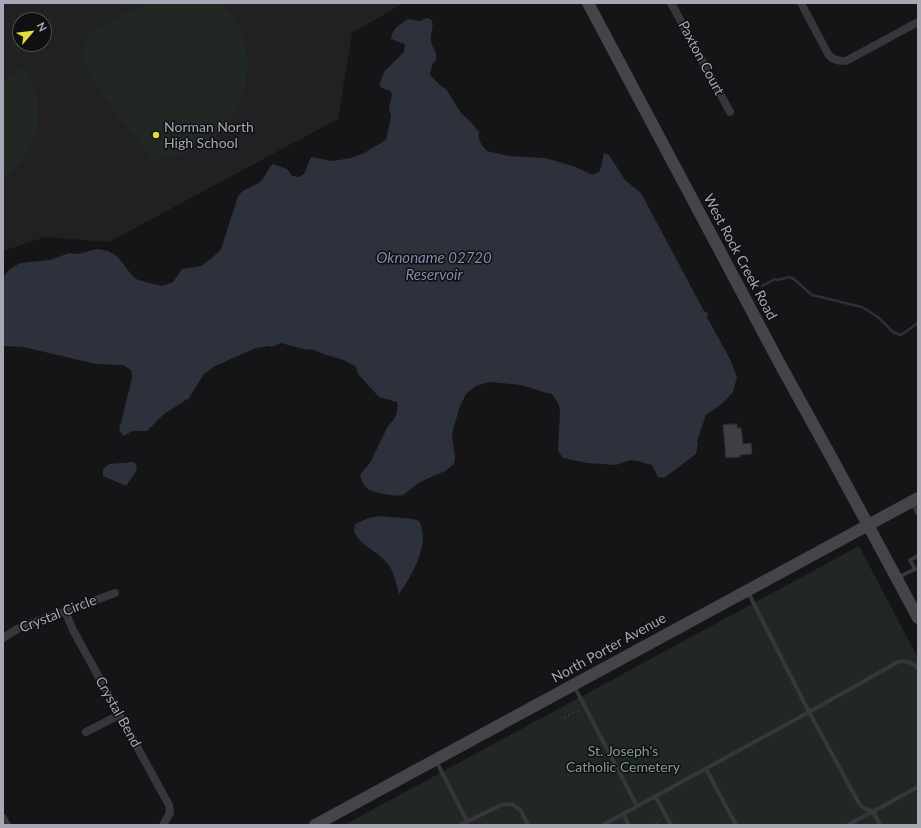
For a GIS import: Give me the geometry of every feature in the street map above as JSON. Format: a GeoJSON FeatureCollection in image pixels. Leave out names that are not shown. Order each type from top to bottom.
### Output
{"type":"FeatureCollection","features":[{"type":"Feature","properties":{"kind":"main road","name":"West Rock Creek Road"},"geometry":{"type":"LineString","coordinates":[[588,3],[777,359],[918,618]]}},
{"type":"Feature","properties":{"kind":"main road","name":"North Porter Avenue"},"geometry":{"type":"LineString","coordinates":[[315,825],[914,499]]}},
{"type":"Feature","properties":{"kind":"street","name":"Paxton Court"},"geometry":{"type":"LineString","coordinates":[[671,3],[730,112]]}},
{"type":"Feature","properties":{"kind":"street"},"geometry":{"type":"LineString","coordinates":[[801,3],[828,54],[834,60],[840,61],[846,61],[918,22]]}},
{"type":"Feature","properties":{"kind":"street","name":"Crystal Circle"},"geometry":{"type":"LineString","coordinates":[[3,638],[19,628],[115,593]]}},
{"type":"Feature","properties":{"kind":"street","name":"Crystal Bend"},"geometry":{"type":"LineString","coordinates":[[65,611],[73,630],[169,804],[170,814],[163,825]]}},
{"type":"Feature","properties":{"kind":"street"},"geometry":{"type":"LineString","coordinates":[[86,732],[119,715]]}},
{"type":"Feature","properties":{"kind":"street"},"geometry":{"type":"LineString","coordinates":[[3,818],[7,825]]}},
{"type":"Feature","properties":{"kind":"lane"},"geometry":{"type":"LineString","coordinates":[[914,499],[918,514]]}},
{"type":"Feature","properties":{"kind":"lane"},"geometry":{"type":"LineString","coordinates":[[897,579],[915,569],[910,560],[918,556]]}},
{"type":"Feature","properties":{"kind":"lane"},"geometry":{"type":"LineString","coordinates":[[747,590],[809,712],[860,805],[864,810],[873,811]]}},
{"type":"Feature","properties":{"kind":"lane"},"geometry":{"type":"LineString","coordinates":[[603,825],[898,662],[912,662],[918,668]]}},
{"type":"Feature","properties":{"kind":"lane"},"geometry":{"type":"LineString","coordinates":[[573,684],[637,806]]}},
{"type":"Feature","properties":{"kind":"lane"},"geometry":{"type":"LineString","coordinates":[[435,759],[467,821]]}},
{"type":"Feature","properties":{"kind":"lane"},"geometry":{"type":"LineString","coordinates":[[706,769],[736,825]]}},
{"type":"Feature","properties":{"kind":"lane"},"geometry":{"type":"LineString","coordinates":[[848,825],[918,787]]}},
{"type":"Feature","properties":{"kind":"lane"},"geometry":{"type":"LineString","coordinates":[[655,796],[671,825]]}},
{"type":"Feature","properties":{"kind":"lane"},"geometry":{"type":"LineString","coordinates":[[460,825],[501,805],[512,804],[521,811],[528,825]]}},
{"type":"Feature","properties":{"kind":"lane"},"geometry":{"type":"LineString","coordinates":[[873,811],[880,825]]}},
{"type":"Feature","properties":{"kind":"lane"},"geometry":{"type":"LineString","coordinates":[[623,814],[629,825]]}},
{"type":"Feature","properties":{"kind":"path"},"geometry":{"type":"LineString","coordinates":[[564,718],[576,712],[583,713],[587,711]]}},
{"type":"Feature","properties":{"kind":"path"},"geometry":{"type":"LineString","coordinates":[[651,825],[666,817]]}},
{"type":"Feature","properties":{"kind":"shaded area","name":"Norman North High School"},"geometry":{"type":"Polygon","coordinates":[[[3,3],[404,3],[352,33],[338,119],[109,242],[45,237],[3,251],[3,3]]]}},
{"type":"Feature","properties":{"kind":"green space"},"geometry":{"type":"Polygon","coordinates":[[[152,3],[221,3],[235,19],[244,37],[248,71],[240,103],[232,118],[221,131],[208,142],[195,149],[182,154],[153,160],[101,93],[81,57],[88,33],[133,9],[152,3]]]}},
{"type":"Feature","properties":{"kind":"green space"},"geometry":{"type":"Polygon","coordinates":[[[24,67],[32,82],[37,98],[39,113],[37,128],[33,142],[25,155],[15,168],[3,179],[3,79],[24,67]]]}},
{"type":"Feature","properties":{"kind":"green space","name":"St. Joseph's Catholic Cemetery"},"geometry":{"type":"Polygon","coordinates":[[[859,546],[918,658],[918,825],[344,825],[859,546]]]}},
{"type":"Feature","properties":{"kind":"water","name":"Oknoname 02720 Reservoir"},"geometry":{"type":"Polygon","coordinates":[[[427,18],[432,20],[433,26],[431,41],[436,52],[436,60],[432,66],[430,75],[446,89],[461,113],[479,132],[479,140],[487,151],[509,156],[545,158],[573,166],[593,175],[600,171],[604,153],[609,155],[625,180],[641,193],[704,311],[708,313],[707,317],[730,359],[737,377],[733,392],[723,403],[706,415],[697,441],[696,454],[664,478],[658,477],[652,465],[638,461],[630,460],[616,465],[587,463],[563,458],[558,451],[559,405],[552,394],[521,385],[489,382],[476,386],[466,394],[460,406],[452,435],[455,457],[454,464],[445,471],[420,482],[403,495],[385,494],[366,488],[360,475],[370,463],[388,426],[393,421],[397,412],[397,402],[379,397],[358,374],[356,367],[344,360],[315,350],[303,349],[281,343],[272,347],[256,348],[215,366],[204,374],[189,398],[164,414],[147,431],[132,431],[124,436],[119,430],[132,378],[131,370],[123,365],[96,364],[23,347],[3,346],[3,277],[10,269],[20,263],[50,260],[69,253],[78,254],[97,249],[108,251],[117,256],[136,279],[162,286],[173,282],[182,269],[201,266],[221,249],[238,196],[246,189],[260,182],[273,164],[287,169],[292,176],[299,177],[304,174],[311,157],[333,161],[351,158],[364,153],[386,140],[391,116],[389,109],[392,94],[390,91],[379,85],[384,72],[404,52],[405,44],[391,39],[393,32],[396,27],[408,19],[420,21],[427,18]]]}},
{"type":"Feature","properties":{"kind":"water"},"geometry":{"type":"Polygon","coordinates":[[[133,462],[136,464],[137,470],[126,486],[103,476],[103,469],[109,464],[133,462]]]}},
{"type":"Feature","properties":{"kind":"water"},"geometry":{"type":"Polygon","coordinates":[[[380,516],[413,519],[419,521],[422,530],[423,539],[418,559],[414,569],[399,594],[389,565],[361,541],[354,532],[355,524],[369,518],[380,516]]]}},
{"type":"Feature","properties":{"kind":"building"},"geometry":{"type":"Polygon","coordinates":[[[737,424],[737,428],[741,428],[743,444],[751,443],[752,454],[726,458],[723,425],[737,424]]]}},
{"type":"Feature","properties":{"kind":"waterway"},"geometry":{"type":"LineString","coordinates":[[762,286],[775,279],[778,280],[789,277],[794,279],[812,295],[862,307],[878,317],[893,332],[901,335],[918,323]]}},
{"type":"Feature","properties":{"kind":"place","name":"Norman North High School"},"geometry":{"type":"Point","coordinates":[156,135]}}]}
